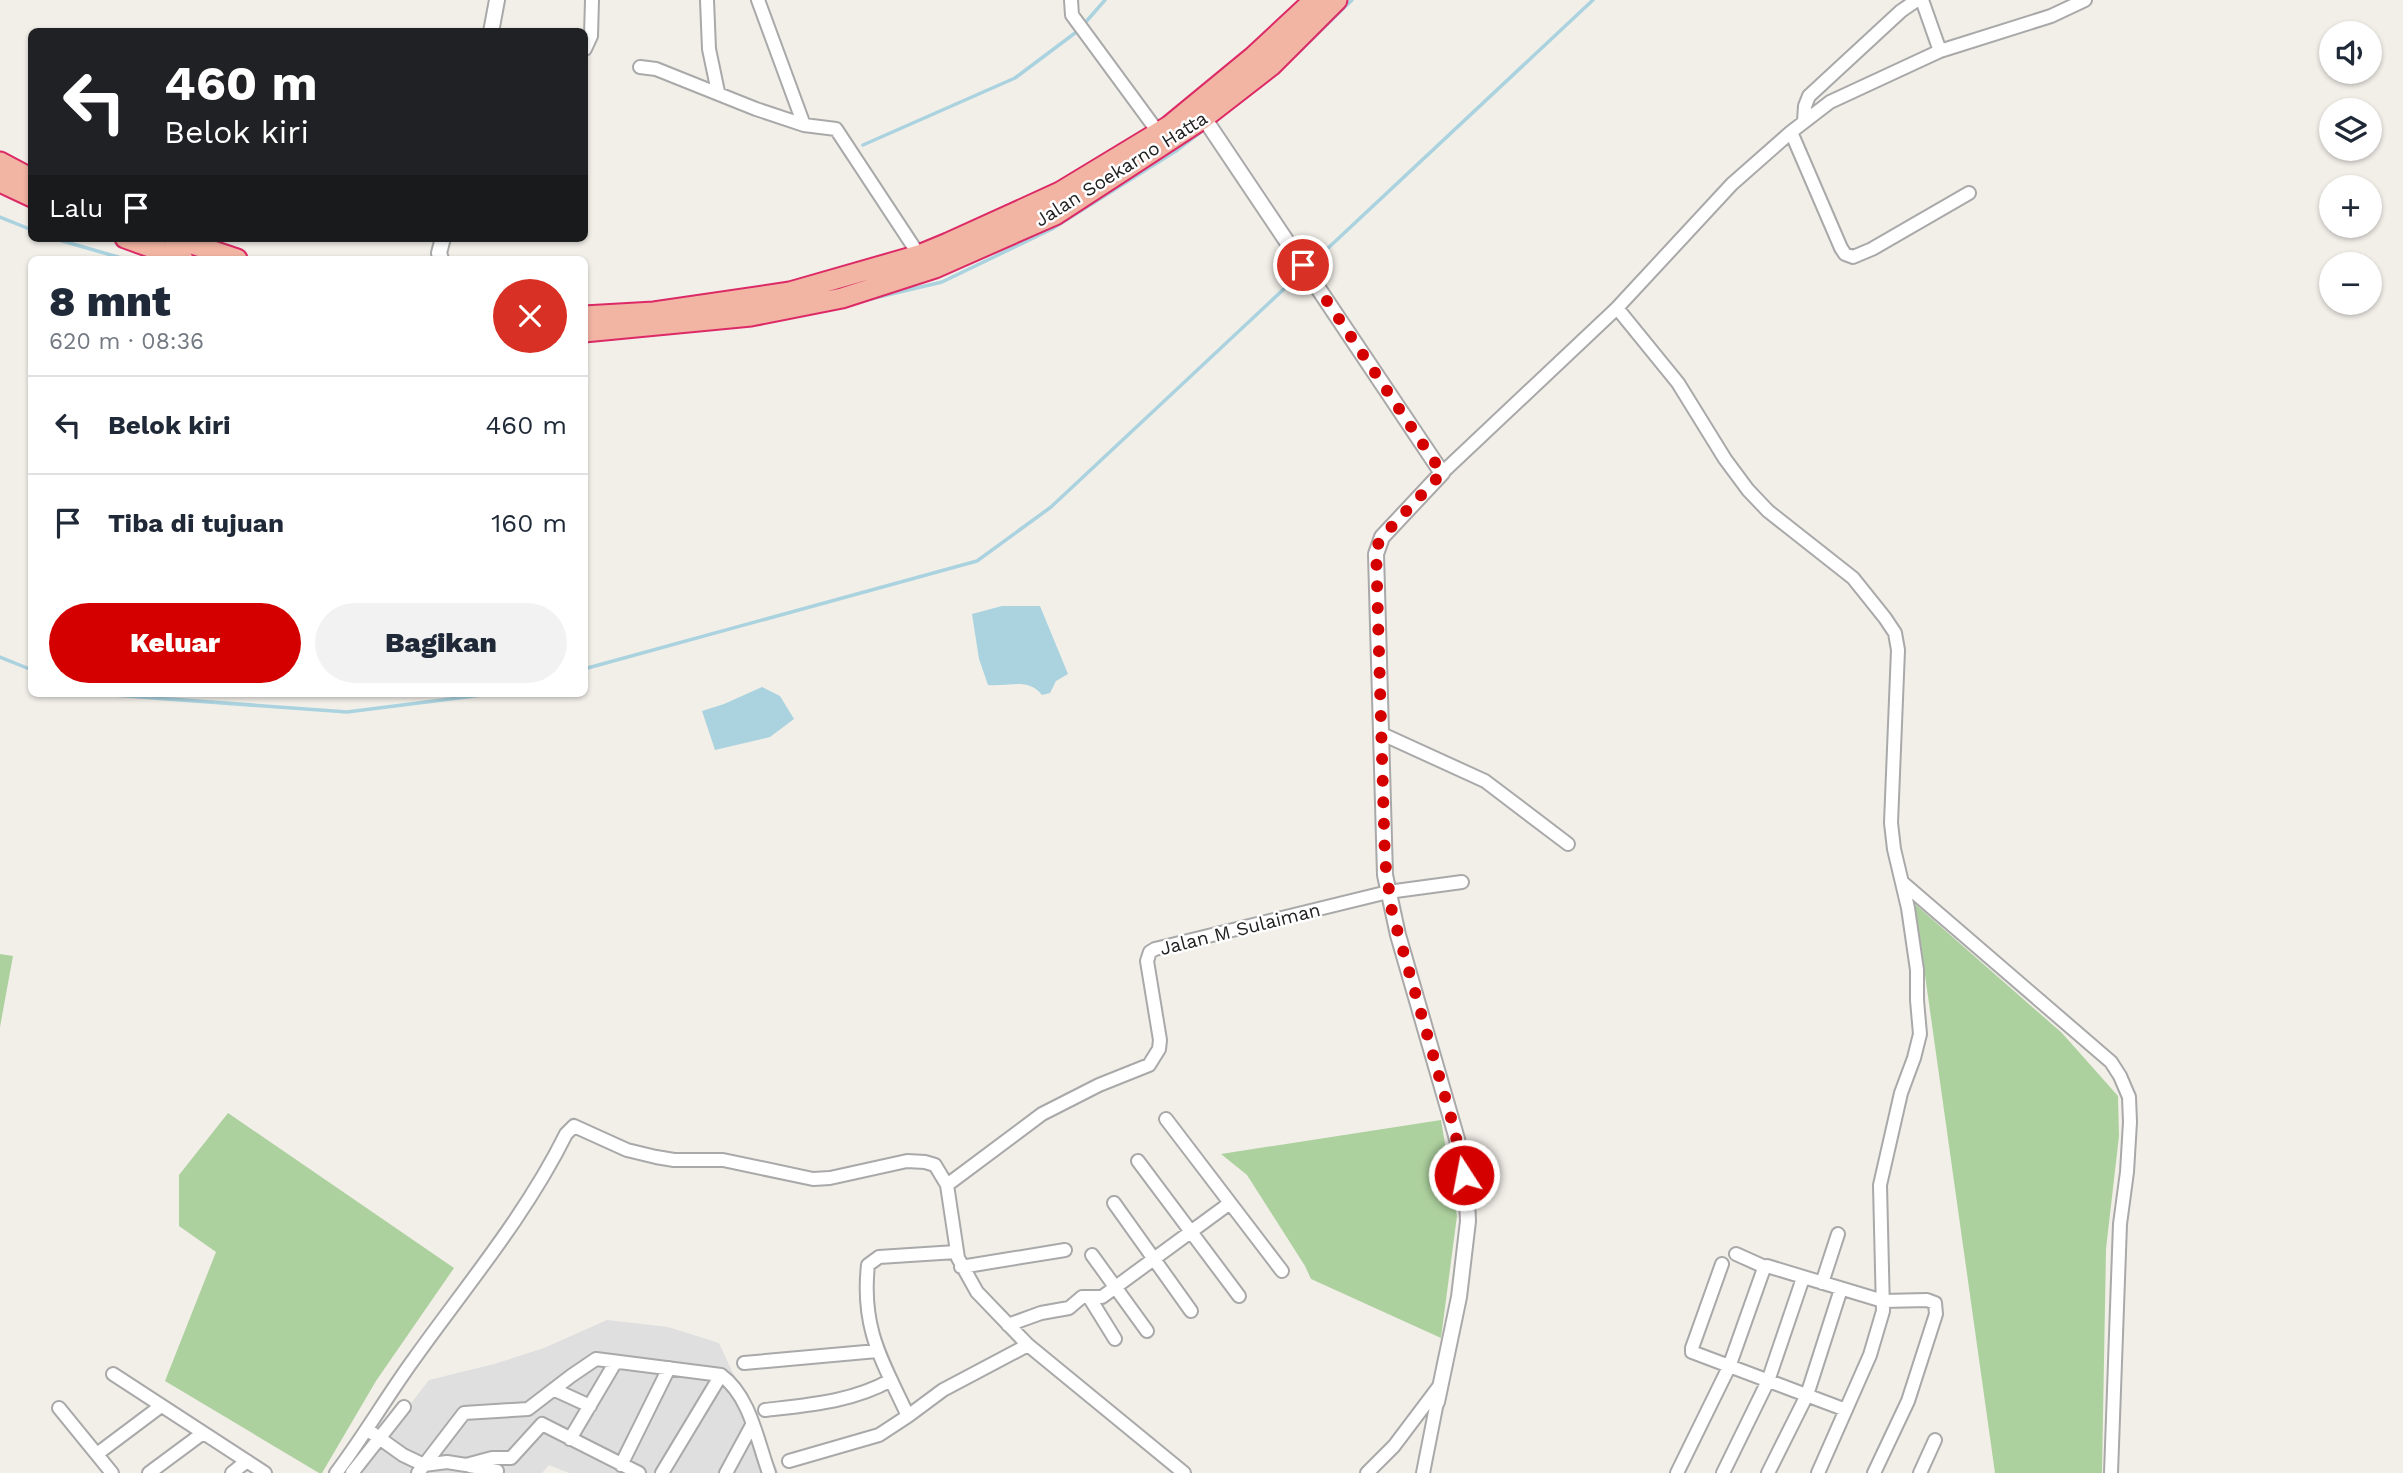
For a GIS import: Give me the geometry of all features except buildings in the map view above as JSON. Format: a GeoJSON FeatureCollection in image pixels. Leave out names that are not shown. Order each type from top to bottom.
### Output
{"type":"FeatureCollection","features":[{"type":"Feature","properties":{"kind":"highway","name":"Jalan Soekarno Hatta"},"geometry":{"type":"LineString","coordinates":[[588,316],[654,312],[790,292],[919,255],[1060,191],[1169,125],[1254,56],[1314,0]]}},
{"type":"Feature","properties":{"kind":"highway","name":"Jalan Soekarno Hatta"},"geometry":{"type":"LineString","coordinates":[[588,332],[751,316],[842,298],[935,268],[1055,215],[1205,120],[1270,66],[1337,0]]}},
{"type":"Feature","properties":{"kind":"highway"},"geometry":{"type":"LineString","coordinates":[[0,162],[28,176]]}},
{"type":"Feature","properties":{"kind":"highway"},"geometry":{"type":"LineString","coordinates":[[0,182],[28,195]]}},
{"type":"Feature","properties":{"kind":"highway"},"geometry":{"type":"LineString","coordinates":[[136,242],[175,256]]}},
{"type":"Feature","properties":{"kind":"highway"},"geometry":{"type":"LineString","coordinates":[[186,242],[228,256]]}},
{"type":"Feature","properties":{"kind":"street"},"geometry":{"type":"LineString","coordinates":[[492,28],[496,0]]}},
{"type":"Feature","properties":{"kind":"street"},"geometry":{"type":"LineString","coordinates":[[588,42],[591,36],[592,0]]}},
{"type":"Feature","properties":{"kind":"street"},"geometry":{"type":"LineString","coordinates":[[707,0],[709,49],[718,92]]}},
{"type":"Feature","properties":{"kind":"street"},"geometry":{"type":"LineString","coordinates":[[758,0],[804,125]]}},
{"type":"Feature","properties":{"kind":"street"},"geometry":{"type":"LineString","coordinates":[[1071,0],[1072,15],[1098,54],[1158,132]]}},
{"type":"Feature","properties":{"kind":"street"},"geometry":{"type":"LineString","coordinates":[[1804,121],[1809,96],[1919,0],[1940,51]]}},
{"type":"Feature","properties":{"kind":"street"},"geometry":{"type":"LineString","coordinates":[[1423,1473],[1458,1297],[1468,1221],[1467,1201],[1457,1139],[1388,892],[1376,548],[1382,537],[1442,473],[1617,308],[1732,184],[1804,121],[1830,102],[1940,51],[2051,16],[2085,0]]}},
{"type":"Feature","properties":{"kind":"street"},"geometry":{"type":"LineString","coordinates":[[640,67],[656,69],[804,125],[836,129],[919,255]]}},
{"type":"Feature","properties":{"kind":"street"},"geometry":{"type":"LineString","coordinates":[[1205,120],[1442,473]]}},
{"type":"Feature","properties":{"kind":"street"},"geometry":{"type":"LineString","coordinates":[[1791,132],[1841,248],[1845,254],[1853,257],[1872,249],[1969,193]]}},
{"type":"Feature","properties":{"kind":"street"},"geometry":{"type":"LineString","coordinates":[[1617,308],[1678,383],[1725,459],[1748,490],[1768,511],[1853,578],[1895,633],[1898,650],[1891,823],[1917,970],[1920,1034],[1901,1093],[1880,1185],[1883,1311],[1870,1355],[1818,1473]]}},
{"type":"Feature","properties":{"kind":"street"},"geometry":{"type":"LineString","coordinates":[[1382,734],[1485,781],[1568,844]]}},
{"type":"Feature","properties":{"kind":"street"},"geometry":{"type":"LineString","coordinates":[[1388,892],[1462,882]]}},
{"type":"Feature","properties":{"kind":"street"},"geometry":{"type":"LineString","coordinates":[[1901,882],[2111,1062],[2129,1097],[2127,1171],[2120,1224],[2111,1473]]}},
{"type":"Feature","properties":{"kind":"street","name":"Jalan M Sulaiman"},"geometry":{"type":"LineString","coordinates":[[947,1185],[1042,1114],[1099,1085],[1149,1065],[1155,1058],[1160,1040],[1147,961],[1150,952],[1388,892]]}},
{"type":"Feature","properties":{"kind":"street"},"geometry":{"type":"LineString","coordinates":[[1166,1119],[1282,1271]]}},
{"type":"Feature","properties":{"kind":"street"},"geometry":{"type":"LineString","coordinates":[[336,1473],[491,1254],[566,1134],[574,1126],[627,1150],[656,1157],[674,1160],[723,1160],[813,1179],[830,1178],[907,1161],[935,1165],[947,1185],[956,1252],[961,1267],[978,1292],[1028,1345],[1184,1473]]}},
{"type":"Feature","properties":{"kind":"street"},"geometry":{"type":"LineString","coordinates":[[1138,1161],[1239,1296]]}},
{"type":"Feature","properties":{"kind":"street"},"geometry":{"type":"LineString","coordinates":[[1114,1203],[1191,1311]]}},
{"type":"Feature","properties":{"kind":"street"},"geometry":{"type":"LineString","coordinates":[[1008,1325],[1041,1313],[1069,1308],[1082,1297],[1102,1297],[1230,1203]]}},
{"type":"Feature","properties":{"kind":"street"},"geometry":{"type":"LineString","coordinates":[[1822,1283],[1838,1234]]}},
{"type":"Feature","properties":{"kind":"street"},"geometry":{"type":"LineString","coordinates":[[961,1267],[1065,1250]]}},
{"type":"Feature","properties":{"kind":"street"},"geometry":{"type":"LineString","coordinates":[[908,1416],[877,1351],[867,1314],[868,1265],[879,1257],[956,1252]]}},
{"type":"Feature","properties":{"kind":"street"},"geometry":{"type":"LineString","coordinates":[[1736,1254],[1765,1267],[1883,1301],[1927,1300],[1936,1304],[1936,1314],[1908,1401],[1874,1473]]}},
{"type":"Feature","properties":{"kind":"street"},"geometry":{"type":"LineString","coordinates":[[1092,1255],[1147,1331]]}},
{"type":"Feature","properties":{"kind":"street"},"geometry":{"type":"LineString","coordinates":[[1722,1264],[1692,1351],[1846,1410]]}},
{"type":"Feature","properties":{"kind":"street"},"geometry":{"type":"LineString","coordinates":[[1677,1473],[1729,1367],[1765,1267]]}},
{"type":"Feature","properties":{"kind":"street"},"geometry":{"type":"LineString","coordinates":[[1723,1473],[1768,1381],[1802,1278]]}},
{"type":"Feature","properties":{"kind":"street"},"geometry":{"type":"LineString","coordinates":[[1768,1473],[1807,1395],[1841,1289]]}},
{"type":"Feature","properties":{"kind":"street"},"geometry":{"type":"LineString","coordinates":[[1089,1297],[1115,1339]]}},
{"type":"Feature","properties":{"kind":"street"},"geometry":{"type":"LineString","coordinates":[[789,1461],[879,1435],[943,1390],[1028,1345]]}},
{"type":"Feature","properties":{"kind":"street"},"geometry":{"type":"LineString","coordinates":[[744,1363],[877,1351]]}},
{"type":"Feature","properties":{"kind":"street"},"geometry":{"type":"LineString","coordinates":[[421,1469],[464,1413],[528,1409],[596,1359],[721,1375],[732,1382],[743,1398],[769,1473]]}},
{"type":"Feature","properties":{"kind":"street"},"geometry":{"type":"LineString","coordinates":[[570,1439],[615,1363]]}},
{"type":"Feature","properties":{"kind":"street"},"geometry":{"type":"LineString","coordinates":[[621,1465],[669,1368]]}},
{"type":"Feature","properties":{"kind":"street"},"geometry":{"type":"LineString","coordinates":[[113,1374],[265,1473]]}},
{"type":"Feature","properties":{"kind":"street"},"geometry":{"type":"LineString","coordinates":[[662,1473],[721,1375]]}},
{"type":"Feature","properties":{"kind":"street"},"geometry":{"type":"LineString","coordinates":[[765,1410],[826,1402],[868,1391],[891,1380]]}},
{"type":"Feature","properties":{"kind":"street"},"geometry":{"type":"LineString","coordinates":[[1367,1473],[1394,1446],[1440,1385]]}},
{"type":"Feature","properties":{"kind":"street"},"geometry":{"type":"LineString","coordinates":[[555,1390],[590,1406]]}},
{"type":"Feature","properties":{"kind":"street"},"geometry":{"type":"LineString","coordinates":[[97,1454],[161,1406]]}},
{"type":"Feature","properties":{"kind":"street"},"geometry":{"type":"LineString","coordinates":[[352,1473],[404,1407]]}},
{"type":"Feature","properties":{"kind":"street"},"geometry":{"type":"LineString","coordinates":[[59,1408],[112,1473]]}},
{"type":"Feature","properties":{"kind":"street"},"geometry":{"type":"LineString","coordinates":[[528,1409],[542,1424],[639,1473]]}},
{"type":"Feature","properties":{"kind":"street"},"geometry":{"type":"LineString","coordinates":[[368,1430],[421,1469],[447,1462],[497,1472],[542,1424]]}},
{"type":"Feature","properties":{"kind":"street"},"geometry":{"type":"LineString","coordinates":[[726,1473],[752,1425]]}},
{"type":"Feature","properties":{"kind":"street"},"geometry":{"type":"LineString","coordinates":[[149,1473],[203,1433]]}},
{"type":"Feature","properties":{"kind":"street"},"geometry":{"type":"LineString","coordinates":[[1920,1473],[1935,1440]]}},
{"type":"Feature","properties":{"kind":"street"},"geometry":{"type":"LineString","coordinates":[[466,1465],[492,1458],[511,1458]]}},
{"type":"Feature","properties":{"kind":"street"},"geometry":{"type":"LineString","coordinates":[[232,1473],[247,1461]]}},
{"type":"Feature","properties":{"kind":"shaded area"},"geometry":{"type":"Polygon","coordinates":[[[607,1320],[668,1327],[719,1343],[779,1473],[569,1473],[549,1465],[542,1473],[357,1473],[429,1380],[544,1348],[607,1320]]]}},
{"type":"Feature","properties":{"kind":"green space"},"geometry":{"type":"Polygon","coordinates":[[[1915,904],[2062,1033],[2118,1096],[2119,1136],[2106,1249],[2102,1473],[1995,1473],[1915,904]]]}},
{"type":"Feature","properties":{"kind":"green space"},"geometry":{"type":"Polygon","coordinates":[[[0,954],[13,956],[0,1027],[0,954]]]}},
{"type":"Feature","properties":{"kind":"green space"},"geometry":{"type":"Polygon","coordinates":[[[228,1113],[454,1268],[376,1381],[322,1473],[165,1381],[216,1252],[179,1226],[179,1175],[228,1113]]]}},
{"type":"Feature","properties":{"kind":"green space"},"geometry":{"type":"Polygon","coordinates":[[[1441,1120],[1457,1216],[1441,1338],[1311,1279],[1247,1175],[1221,1154],[1441,1120]]]}},
{"type":"Feature","properties":{"kind":"water"},"geometry":{"type":"Polygon","coordinates":[[[1002,606],[1040,606],[1068,674],[1056,681],[1050,693],[1042,695],[1024,684],[988,685],[979,659],[972,614],[1002,606]]]}},
{"type":"Feature","properties":{"kind":"water"},"geometry":{"type":"Polygon","coordinates":[[[762,687],[780,696],[794,719],[770,737],[715,750],[702,711],[762,687]]]}},
{"type":"Feature","properties":{"kind":"waterway"},"geometry":{"type":"LineString","coordinates":[[1084,24],[1105,0]]}},
{"type":"Feature","properties":{"kind":"waterway"},"geometry":{"type":"LineString","coordinates":[[1296,55],[1352,0]]}},
{"type":"Feature","properties":{"kind":"waterway"},"geometry":{"type":"LineString","coordinates":[[1310,265],[1593,0]]}},
{"type":"Feature","properties":{"kind":"waterway"},"geometry":{"type":"LineString","coordinates":[[863,145],[1015,78],[1079,30]]}},
{"type":"Feature","properties":{"kind":"waterway"},"geometry":{"type":"LineString","coordinates":[[866,300],[942,282],[1052,229],[1176,151],[1206,128]]}},
{"type":"Feature","properties":{"kind":"waterway"},"geometry":{"type":"LineString","coordinates":[[0,217],[28,228]]}},
{"type":"Feature","properties":{"kind":"waterway"},"geometry":{"type":"LineString","coordinates":[[66,242],[115,256]]}},
{"type":"Feature","properties":{"kind":"waterway"},"geometry":{"type":"LineString","coordinates":[[588,668],[977,561],[1051,507],[1301,273]]}},
{"type":"Feature","properties":{"kind":"waterway"},"geometry":{"type":"LineString","coordinates":[[0,657],[28,668]]}},
{"type":"Feature","properties":{"kind":"waterway"},"geometry":{"type":"LineString","coordinates":[[141,697],[347,712],[466,697]]}},
{"type":"Feature","properties":{"kind":"route"},"geometry":{"type":"LineString","coordinates":[[1303,265],[1442,473],[1382,537],[1376,548],[1377,623],[1385,875],[1398,935],[1454,1128],[1464,1175]]}}]}
